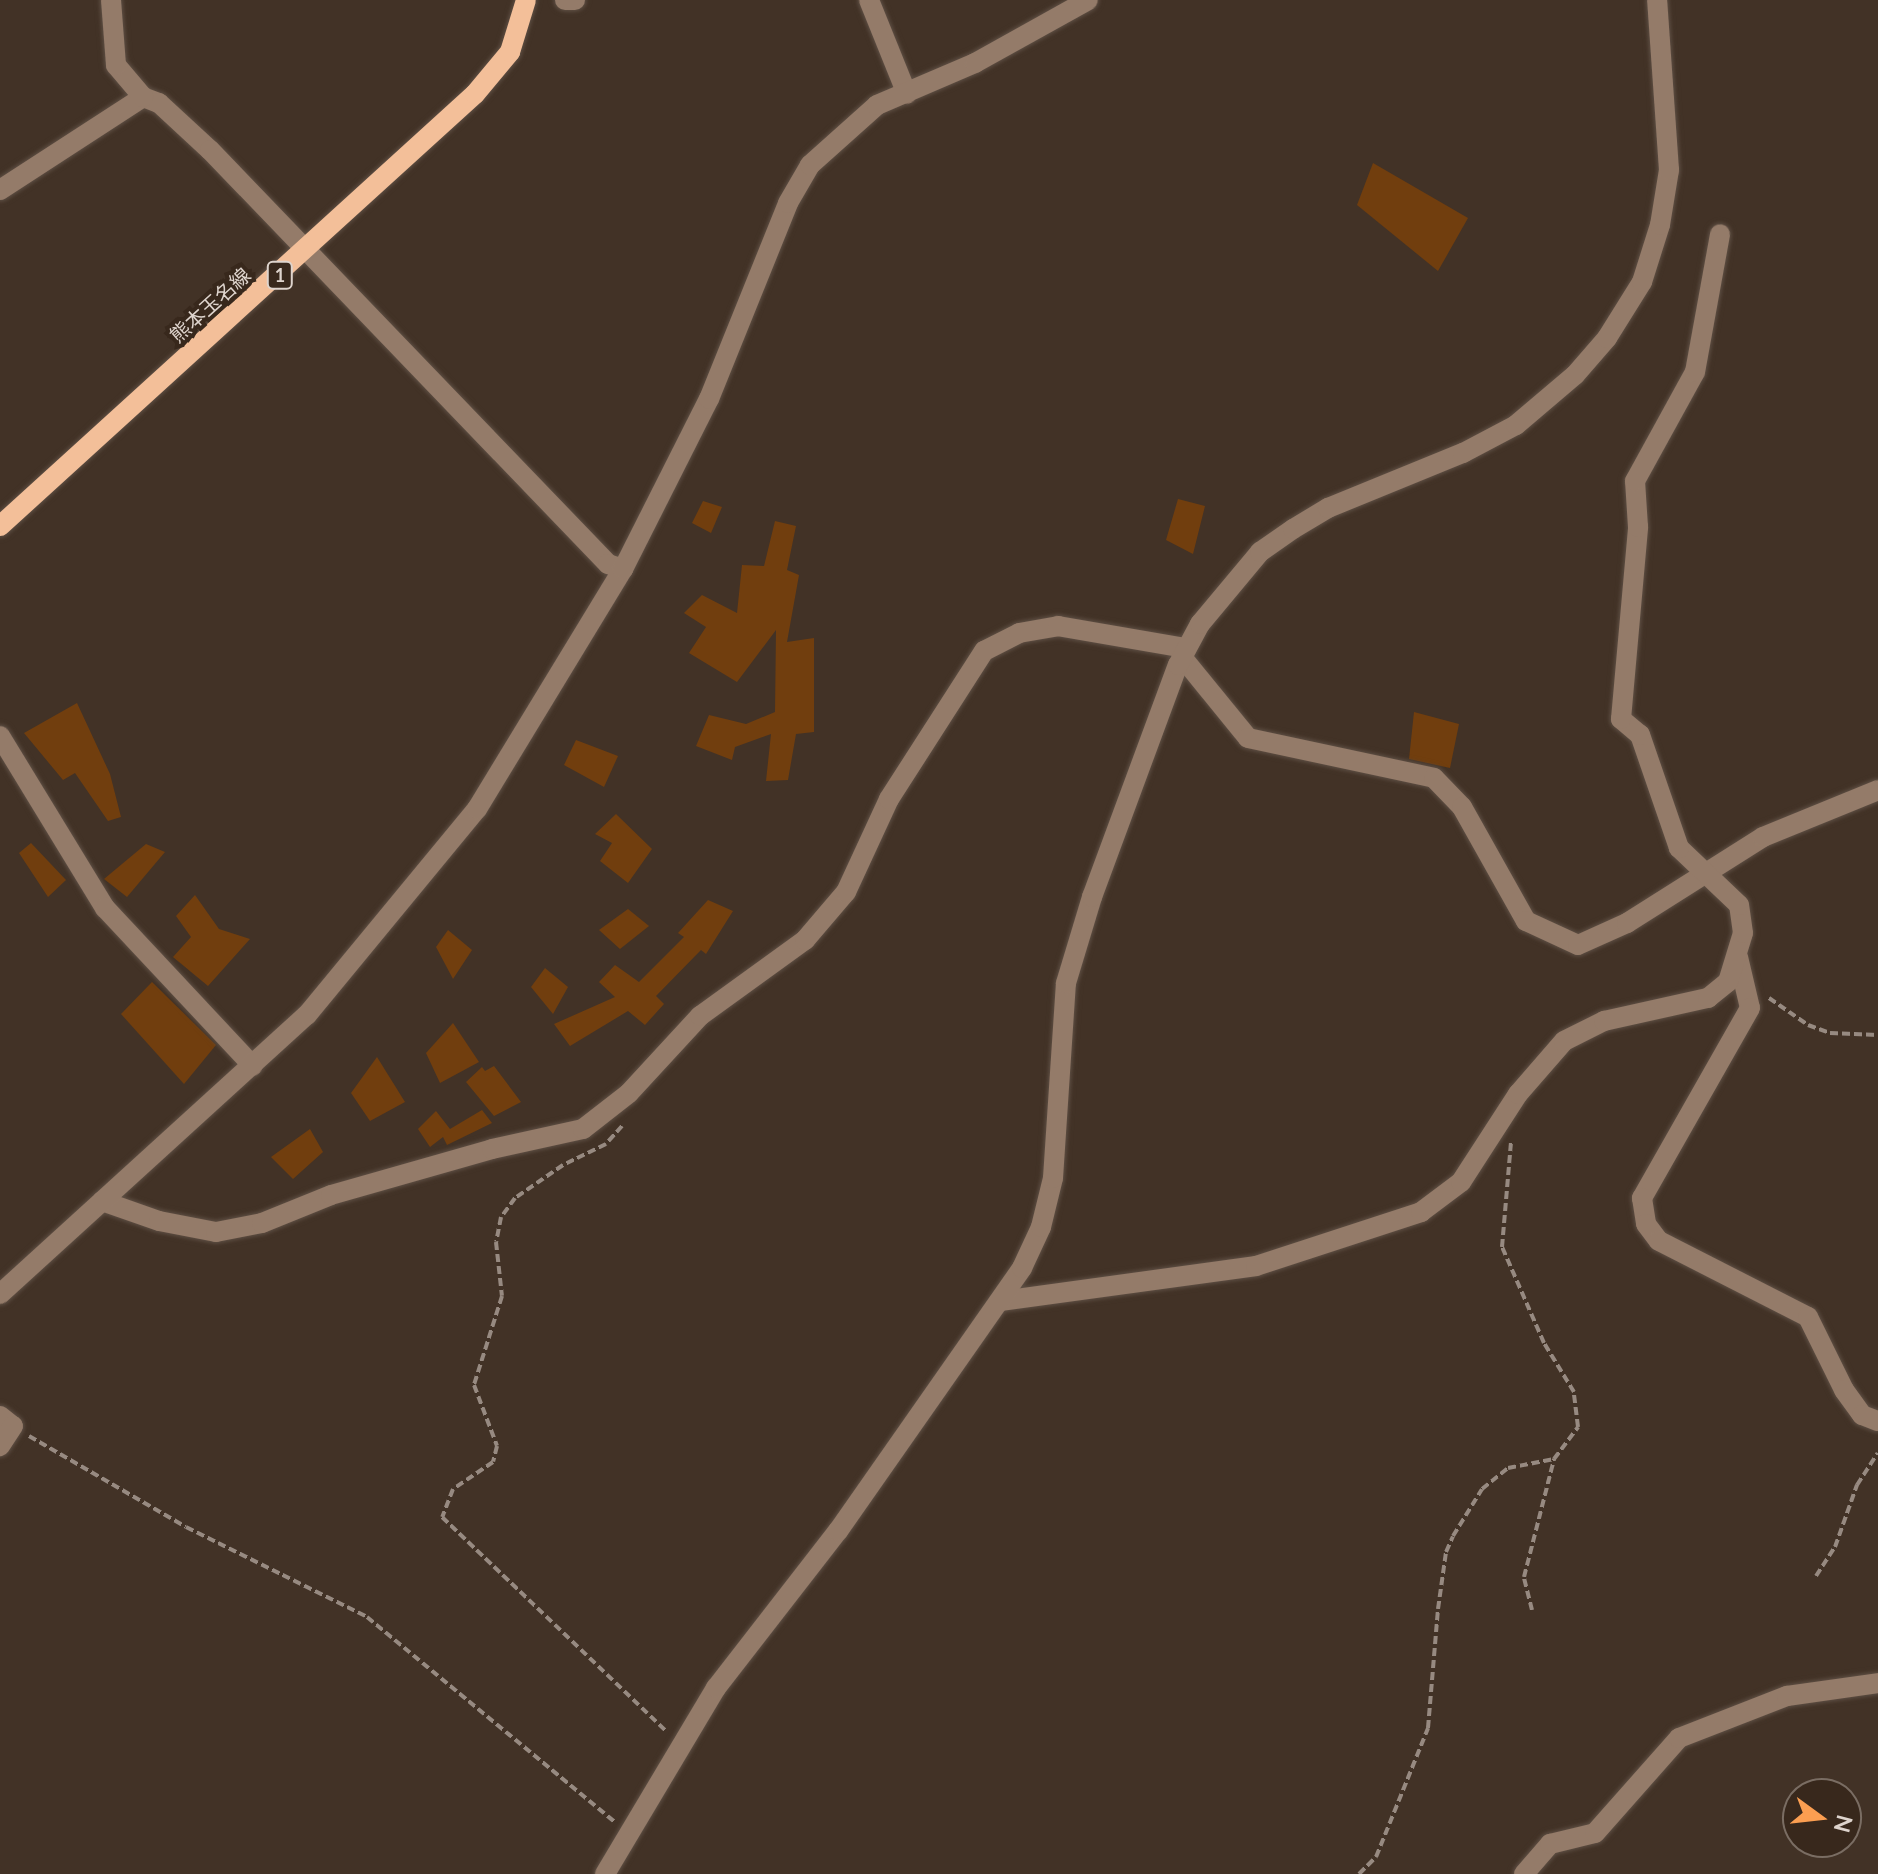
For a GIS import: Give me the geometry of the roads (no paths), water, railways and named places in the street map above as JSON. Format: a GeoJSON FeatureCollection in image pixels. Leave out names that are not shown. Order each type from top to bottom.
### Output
{"type":"FeatureCollection","features":[{"type":"Feature","properties":{"kind":"main road","name":"熊本玉名線"},"geometry":{"type":"LineString","coordinates":[[0,526],[309,249],[475,94],[510,52],[526,0]]}},
{"type":"Feature","properties":{"kind":"street"},"geometry":{"type":"LineString","coordinates":[[111,0],[116,65],[143,97],[159,103],[309,249],[461,415],[608,564],[623,569]]}},
{"type":"Feature","properties":{"kind":"street"},"geometry":{"type":"LineString","coordinates":[[565,0],[575,0]]}},
{"type":"Feature","properties":{"kind":"street"},"geometry":{"type":"LineString","coordinates":[[869,0],[907,94]]}},
{"type":"Feature","properties":{"kind":"street"},"geometry":{"type":"LineString","coordinates":[[0,1294],[307,1015],[477,809],[623,569],[709,399],[788,203],[810,165],[877,105],[975,63],[1088,0]]}},
{"type":"Feature","properties":{"kind":"street"},"geometry":{"type":"LineString","coordinates":[[605,1874],[679,1744],[1001,1301],[1041,1227],[1053,1178],[1066,983],[1092,897],[1184,653],[1225,589],[1260,552],[1328,508],[1463,453],[1516,425],[1575,375],[1607,338],[1642,282],[1660,225],[1669,170],[1657,0]]}},
{"type":"Feature","properties":{"kind":"street"},"geometry":{"type":"LineString","coordinates":[[0,190],[143,97]]}},
{"type":"Feature","properties":{"kind":"street"},"geometry":{"type":"LineString","coordinates":[[1001,1301],[1267,1263],[1421,1212],[1461,1182],[1518,1094],[1564,1041],[1604,1021],[1708,998],[1736,965],[1743,933],[1739,905],[1702,875],[1679,848],[1640,735],[1621,719],[1638,527],[1635,481],[1695,372],[1720,234]]}},
{"type":"Feature","properties":{"kind":"street"},"geometry":{"type":"LineString","coordinates":[[102,1201],[159,1221],[216,1232],[262,1223],[331,1195],[492,1149],[583,1129],[629,1093],[700,1016],[805,940],[846,892],[889,799],[984,651],[1019,633],[1058,626],[1184,653],[1248,738],[1434,778],[1462,807],[1526,921],[1578,945],[1627,923],[1763,837],[1877,790]]}},
{"type":"Feature","properties":{"kind":"street"},"geometry":{"type":"LineString","coordinates":[[0,736],[105,908],[253,1066]]}},
{"type":"Feature","properties":{"kind":"street"},"geometry":{"type":"LineString","coordinates":[[1736,965],[1750,1008],[1642,1198],[1646,1224],[1659,1241],[1808,1317],[1844,1390],[1862,1415],[1878,1421]]}},
{"type":"Feature","properties":{"kind":"street"},"geometry":{"type":"LineString","coordinates":[[0,1446],[6,1421]]}},
{"type":"Feature","properties":{"kind":"street"},"geometry":{"type":"LineString","coordinates":[[1524,1874],[1550,1844],[1595,1833],[1679,1738],[1787,1696],[1878,1683]]}}]}
